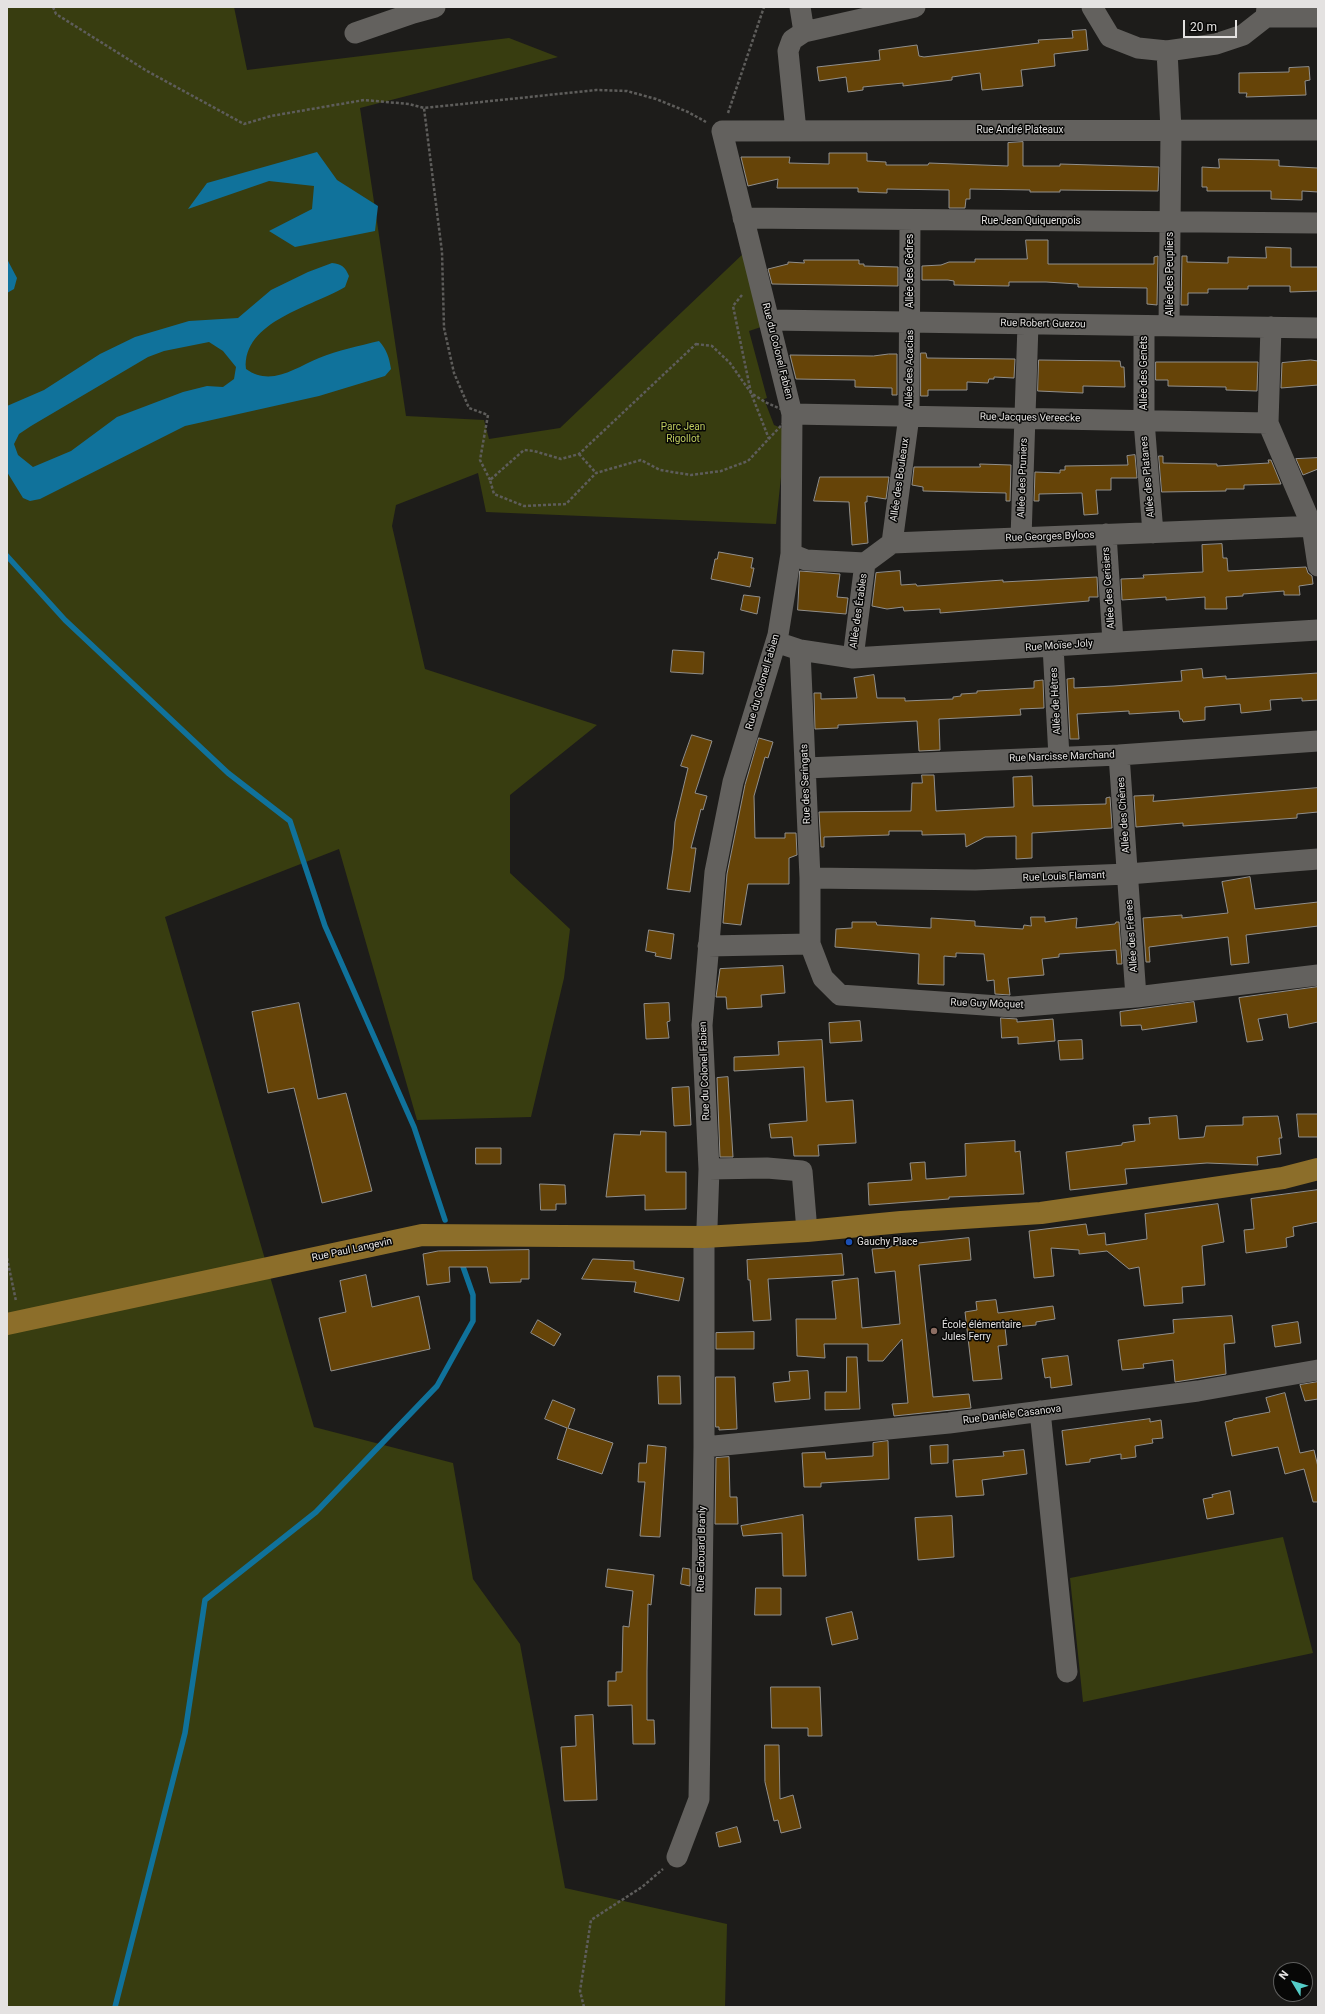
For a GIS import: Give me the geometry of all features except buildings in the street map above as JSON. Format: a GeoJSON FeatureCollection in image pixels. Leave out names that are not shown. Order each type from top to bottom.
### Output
{"type":"FeatureCollection","features":[{"type":"Feature","properties":{"kind":"main road","name":"Rue Paul Langevin"},"geometry":{"type":"LineString","coordinates":[[14,1323],[422,1235],[704,1237],[807,1231],[901,1222],[1041,1213],[1282,1178],[1318,1169]]}},
{"type":"Feature","properties":{"kind":"street"},"geometry":{"type":"LineString","coordinates":[[356,33],[413,12],[435,7]]}},
{"type":"Feature","properties":{"kind":"street"},"geometry":{"type":"LineString","coordinates":[[800,7],[804,32]]}},
{"type":"Feature","properties":{"kind":"street"},"geometry":{"type":"LineString","coordinates":[[796,130],[788,51],[792,40],[804,32],[915,7]]}},
{"type":"Feature","properties":{"kind":"street"},"geometry":{"type":"LineString","coordinates":[[1092,7],[1110,37],[1138,48],[1167,51],[1216,44],[1243,35],[1267,12],[1318,17]]}},
{"type":"Feature","properties":{"kind":"street","name":"Allée des Peupliers"},"geometry":{"type":"LineString","coordinates":[[1167,51],[1171,130],[1169,326]]}},
{"type":"Feature","properties":{"kind":"street","name":"Rue André Plateaux"},"geometry":{"type":"LineString","coordinates":[[722,131],[1318,130]]}},
{"type":"Feature","properties":{"kind":"street","name":"Rue du Colonel Fabien"},"geometry":{"type":"LineString","coordinates":[[704,1237],[707,1227],[709,1169],[702,1025],[708,946],[716,872],[733,782],[776,642],[791,554],[792,414],[722,131]]}},
{"type":"Feature","properties":{"kind":"street","name":"Rue Jean Quiquenpois"},"geometry":{"type":"LineString","coordinates":[[744,218],[1318,223]]}},
{"type":"Feature","properties":{"kind":"street","name":"Allée des Cèdres"},"geometry":{"type":"LineString","coordinates":[[910,220],[910,322]]}},
{"type":"Feature","properties":{"kind":"street","name":"Rue Robert Guezou"},"geometry":{"type":"LineString","coordinates":[[769,320],[1318,328]]}},
{"type":"Feature","properties":{"kind":"street","name":"Allée des Acacias"},"geometry":{"type":"LineString","coordinates":[[909,416],[910,322]]}},
{"type":"Feature","properties":{"kind":"street","name":"Allée des Pruniers"},"geometry":{"type":"LineString","coordinates":[[1021,538],[1028,324]]}},
{"type":"Feature","properties":{"kind":"street","name":"Allée des Genêts"},"geometry":{"type":"LineString","coordinates":[[1144,326],[1144,420]]}},
{"type":"Feature","properties":{"kind":"street"},"geometry":{"type":"LineString","coordinates":[[1271,328],[1268,423],[1315,526],[1318,566]]}},
{"type":"Feature","properties":{"kind":"street","name":"Rue Jacques Vereecke"},"geometry":{"type":"LineString","coordinates":[[792,414],[1268,423]]}},
{"type":"Feature","properties":{"kind":"street","name":"Allée des Bouleaux"},"geometry":{"type":"LineString","coordinates":[[892,543],[909,416]]}},
{"type":"Feature","properties":{"kind":"street","name":"Allée des Platanes"},"geometry":{"type":"LineString","coordinates":[[1144,420],[1153,533]]}},
{"type":"Feature","properties":{"kind":"street","name":"Rue Georges Byloos"},"geometry":{"type":"LineString","coordinates":[[892,543],[1315,526]]}},
{"type":"Feature","properties":{"kind":"street","name":"Allée des Cerisiers"},"geometry":{"type":"LineString","coordinates":[[1106,534],[1113,642]]}},
{"type":"Feature","properties":{"kind":"street"},"geometry":{"type":"LineString","coordinates":[[791,554],[806,560],[865,563],[892,543]]}},
{"type":"Feature","properties":{"kind":"street","name":"Allée des Érables"},"geometry":{"type":"LineString","coordinates":[[853,658],[865,563]]}},
{"type":"Feature","properties":{"kind":"street","name":"Rue Moïse Joly"},"geometry":{"type":"LineString","coordinates":[[800,650],[853,658],[1318,630]]}},
{"type":"Feature","properties":{"kind":"street"},"geometry":{"type":"LineString","coordinates":[[776,642],[800,650]]}},
{"type":"Feature","properties":{"kind":"street","name":"Allée de Hêtres"},"geometry":{"type":"LineString","coordinates":[[1053,646],[1059,757]]}},
{"type":"Feature","properties":{"kind":"street","name":"Rue des Seringats"},"geometry":{"type":"LineString","coordinates":[[800,650],[810,878],[810,944]]}},
{"type":"Feature","properties":{"kind":"street","name":"Rue Narcisse Marchand"},"geometry":{"type":"LineString","coordinates":[[806,768],[1119,755],[1318,741]]}},
{"type":"Feature","properties":{"kind":"street","name":"Allée des Chênes"},"geometry":{"type":"LineString","coordinates":[[1119,755],[1128,874]]}},
{"type":"Feature","properties":{"kind":"street","name":"Rue Louis Flamant"},"geometry":{"type":"LineString","coordinates":[[810,878],[976,880],[1128,874],[1318,859]]}},
{"type":"Feature","properties":{"kind":"street","name":"Allée des Frênes"},"geometry":{"type":"LineString","coordinates":[[1128,874],[1136,997]]}},
{"type":"Feature","properties":{"kind":"street"},"geometry":{"type":"LineString","coordinates":[[708,946],[810,944]]}},
{"type":"Feature","properties":{"kind":"street","name":"Rue Guy Môquet"},"geometry":{"type":"LineString","coordinates":[[810,944],[823,978],[840,995],[1013,1007],[1136,997],[1318,976]]}},
{"type":"Feature","properties":{"kind":"street"},"geometry":{"type":"LineString","coordinates":[[709,1169],[767,1168],[802,1171],[807,1231]]}},
{"type":"Feature","properties":{"kind":"street","name":"Rue Edouard Branly"},"geometry":{"type":"LineString","coordinates":[[677,1857],[699,1799],[704,1447],[704,1237]]}},
{"type":"Feature","properties":{"kind":"street","name":"Rue Danièle Casanova"},"geometry":{"type":"LineString","coordinates":[[704,1447],[949,1423],[1198,1391],[1318,1370]]}},
{"type":"Feature","properties":{"kind":"street"},"geometry":{"type":"LineString","coordinates":[[1040,1411],[1067,1672]]}},
{"type":"Feature","properties":{"kind":"path"},"geometry":{"type":"LineString","coordinates":[[53,7],[56,14],[147,71],[244,124],[271,116],[364,100],[409,104],[424,108],[596,90],[627,91],[656,99],[688,112],[722,131],[764,7]]}},
{"type":"Feature","properties":{"kind":"path"},"geometry":{"type":"LineString","coordinates":[[424,108],[442,252],[444,328],[454,373],[469,408],[488,415],[480,460],[490,480],[494,494],[524,506],[566,504],[596,473],[641,460],[660,470],[691,475],[721,471],[748,460],[792,414],[751,393],[730,363],[712,346],[696,344],[579,454],[561,459],[534,451],[524,450],[490,480]]}},
{"type":"Feature","properties":{"kind":"path"},"geometry":{"type":"LineString","coordinates":[[758,277],[733,306],[751,393],[768,438],[773,444]]}},
{"type":"Feature","properties":{"kind":"path"},"geometry":{"type":"LineString","coordinates":[[579,454],[596,473]]}},
{"type":"Feature","properties":{"kind":"path"},"geometry":{"type":"LineString","coordinates":[[7,1258],[14,1323]]}},
{"type":"Feature","properties":{"kind":"path"},"geometry":{"type":"LineString","coordinates":[[584,2007],[580,1991],[591,1920],[642,1887],[677,1857]]}},
{"type":"Feature","properties":{"kind":"green space","name":"Parc Jean Rigollot"},"geometry":{"type":"Polygon","coordinates":[[[7,7],[234,7],[247,70],[509,38],[558,57],[360,108],[406,416],[484,420],[489,439],[560,428],[745,252],[764,326],[749,331],[767,398],[764,399],[774,425],[786,430],[776,524],[486,512],[478,473],[396,505],[392,526],[425,669],[597,725],[510,795],[510,873],[570,929],[564,978],[531,1117],[417,1120],[339,849],[165,917],[314,1427],[453,1463],[473,1579],[520,1644],[565,1888],[727,1924],[725,2007],[7,2007],[7,7]]]}},
{"type":"Feature","properties":{"kind":"green space"},"geometry":{"type":"Polygon","coordinates":[[[1283,1537],[1313,1653],[1083,1702],[1070,1578],[1283,1537]]]}},
{"type":"Feature","properties":{"kind":"water"},"geometry":{"type":"Polygon","coordinates":[[[317,152],[337,180],[378,206],[375,231],[295,247],[269,231],[312,209],[314,186],[269,181],[188,209],[207,183],[317,152]]]}},
{"type":"Feature","properties":{"kind":"water"},"geometry":{"type":"Polygon","coordinates":[[[7,259],[17,278],[14,289],[7,293],[7,259]]]}},
{"type":"Feature","properties":{"kind":"water"},"geometry":{"type":"Polygon","coordinates":[[[332,263],[343,266],[349,276],[345,287],[282,317],[267,327],[255,339],[248,352],[246,369],[255,374],[274,376],[292,371],[319,358],[349,348],[379,341],[387,354],[391,369],[385,376],[319,396],[185,426],[40,499],[30,501],[23,498],[7,472],[7,406],[44,390],[100,354],[135,337],[189,321],[238,318],[271,290],[308,272],[332,263]],[[209,342],[164,351],[148,357],[19,434],[14,444],[18,455],[33,467],[71,451],[117,417],[183,392],[207,386],[223,387],[234,379],[236,367],[223,351],[209,342]]]}},
{"type":"Feature","properties":{"kind":"waterway"},"geometry":{"type":"LineString","coordinates":[[7,556],[65,620],[228,773],[290,821],[325,926],[414,1127],[445,1220]]}},
{"type":"Feature","properties":{"kind":"waterway"},"geometry":{"type":"LineString","coordinates":[[115,2007],[185,1733],[205,1600],[316,1512],[437,1386],[473,1321],[473,1295],[461,1261]]}},
{"type":"Feature","properties":{"kind":"place","name":"Gauchy Place"},"geometry":{"type":"Point","coordinates":[849,1242]}},
{"type":"Feature","properties":{"kind":"place","name":"École élémentaire Jules Ferry"},"geometry":{"type":"Point","coordinates":[934,1331]}}]}
